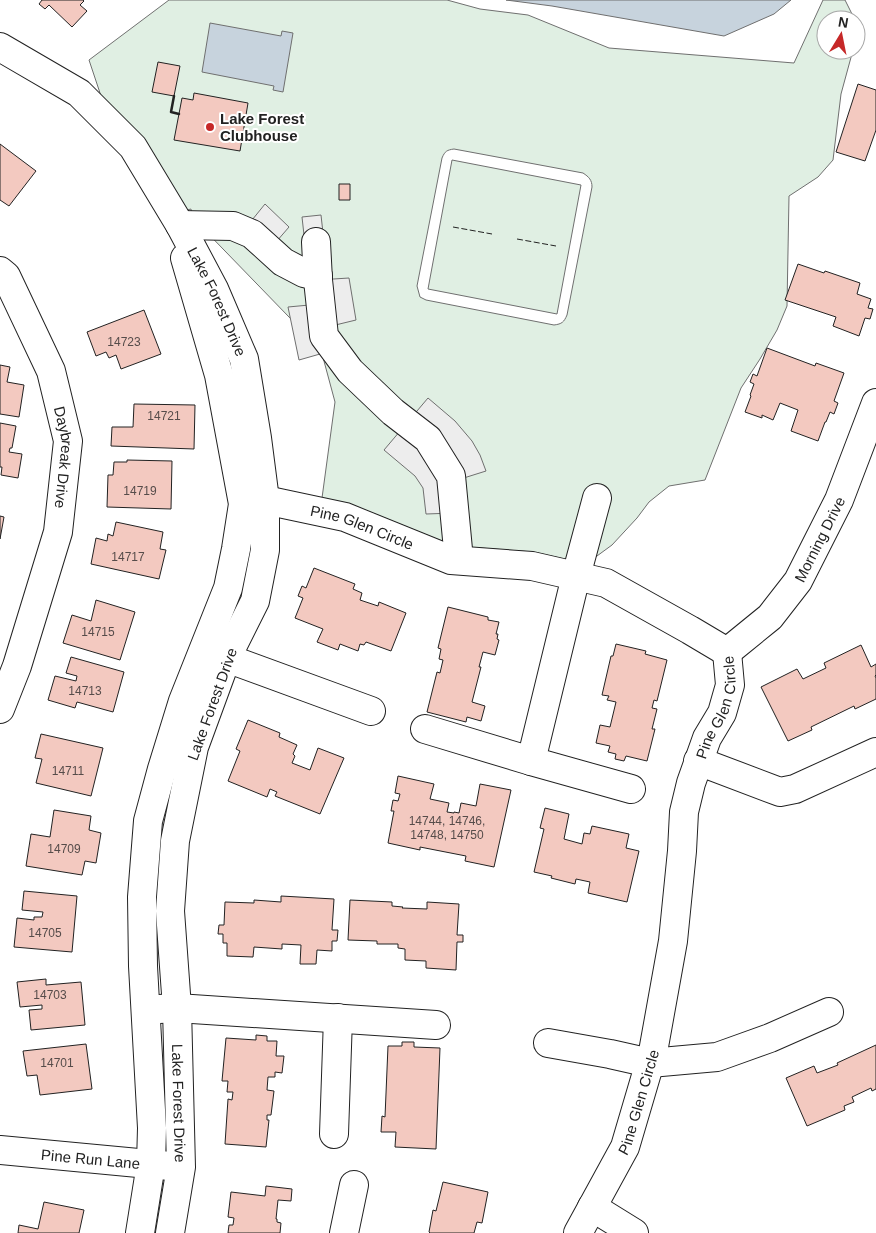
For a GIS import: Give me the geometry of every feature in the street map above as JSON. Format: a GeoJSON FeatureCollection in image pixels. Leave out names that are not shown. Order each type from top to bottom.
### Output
{"type":"FeatureCollection","features":[{"type":"Feature","properties":{"kind":"street","name":"Lake Forest Drive"},"geometry":{"type":"LineString","coordinates":[[0,47],[79,93],[133,148],[180,225],[214,289],[244,359],[266,500],[265,550],[255,601],[182,701],[148,821],[142,897],[143,966],[152,1128],[151,1164],[140,1233]]}},
{"type":"Feature","properties":{"kind":"street","name":"Lake Forest Drive"},"geometry":{"type":"LineString","coordinates":[[170,1233],[181,1167],[177,1008],[170,911],[175,841],[215,654],[236,548],[242,504],[219,375],[181,244],[180,225]]}},
{"type":"Feature","properties":{"kind":"street"},"geometry":{"type":"LineString","coordinates":[[180,225],[233,226],[252,234],[283,262],[304,273],[318,276]]}},
{"type":"Feature","properties":{"kind":"street"},"geometry":{"type":"LineString","coordinates":[[316,242],[324,336],[350,371],[393,412],[428,439],[450,476],[459,560]]}},
{"type":"Feature","properties":{"kind":"street","name":"Daybreak Drive"},"geometry":{"type":"LineString","coordinates":[[0,271],[6,276],[51,371],[68,441],[58,532],[16,666],[0,709]]}},
{"type":"Feature","properties":{"kind":"street","name":"Morning Drive"},"geometry":{"type":"LineString","coordinates":[[727,652],[770,617],[798,581],[839,500],[876,403]]}},
{"type":"Feature","properties":{"kind":"street"},"geometry":{"type":"LineString","coordinates":[[530,761],[576,576],[598,498]]}},
{"type":"Feature","properties":{"kind":"street","name":"Pine Glen Circle"},"geometry":{"type":"LineString","coordinates":[[266,500],[345,517],[451,560],[532,566],[606,583],[727,652],[730,685],[722,713],[706,738],[691,783],[684,812],[673,941],[650,1064],[625,1147],[578,1233]]}},
{"type":"Feature","properties":{"kind":"street"},"geometry":{"type":"LineString","coordinates":[[215,654],[371,710]]}},
{"type":"Feature","properties":{"kind":"street"},"geometry":{"type":"LineString","coordinates":[[426,729],[631,789]]}},
{"type":"Feature","properties":{"kind":"street"},"geometry":{"type":"LineString","coordinates":[[698,761],[780,792],[795,789],[876,752]]}},
{"type":"Feature","properties":{"kind":"street"},"geometry":{"type":"LineString","coordinates":[[145,1011],[177,1008],[436,1025]]}},
{"type":"Feature","properties":{"kind":"street"},"geometry":{"type":"LineString","coordinates":[[548,1044],[610,1054],[650,1064],[717,1057],[770,1038],[829,1012]]}},
{"type":"Feature","properties":{"kind":"street"},"geometry":{"type":"LineString","coordinates":[[334,1134],[338,1018]]}},
{"type":"Feature","properties":{"kind":"street","name":"Pine Run Lane"},"geometry":{"type":"LineString","coordinates":[[0,1150],[181,1167]]}},
{"type":"Feature","properties":{"kind":"street"},"geometry":{"type":"LineString","coordinates":[[344,1233],[354,1185]]}},
{"type":"Feature","properties":{"kind":"street"},"geometry":{"type":"LineString","coordinates":[[592,1207],[634,1233]]}},
{"type":"Feature","properties":{"kind":"green space"},"geometry":{"type":"Polygon","coordinates":[[[169,0],[447,0],[480,9],[528,15],[609,48],[794,63],[816,15],[816,60],[850,60],[841,94],[833,160],[818,177],[789,196],[787,306],[777,330],[741,388],[705,480],[669,486],[649,502],[612,545],[586,564],[533,552],[454,546],[350,504],[322,498],[335,402],[321,350],[192,217],[191,209],[187,210],[101,96],[89,60],[169,0]],[[454,149],[446,151],[442,158],[417,286],[420,297],[426,300],[554,325],[562,322],[567,315],[592,187],[587,176],[583,173],[454,149]]]}},
{"type":"Feature","properties":{"kind":"green space"},"geometry":{"type":"Polygon","coordinates":[[[823,0],[845,0],[850,10],[818,10],[823,0]]]}},
{"type":"Feature","properties":{"kind":"green space"},"geometry":{"type":"Polygon","coordinates":[[[452,160],[581,185],[557,314],[428,289],[452,160]]]}},
{"type":"Feature","properties":{"kind":"shaded area"},"geometry":{"type":"Polygon","coordinates":[[[506,0],[791,0],[774,14],[724,36],[552,6],[506,0]]]}},
{"type":"Feature","properties":{"kind":"shaded area"},"geometry":{"type":"Polygon","coordinates":[[[210,23],[281,36],[282,31],[293,33],[283,92],[273,90],[274,86],[202,72],[210,23]]]}},
{"type":"Feature","properties":{"kind":"shaded area"},"geometry":{"type":"Polygon","coordinates":[[[265,204],[289,227],[270,249],[244,230],[265,204]]]}},
{"type":"Feature","properties":{"kind":"shaded area"},"geometry":{"type":"Polygon","coordinates":[[[321,215],[324,242],[305,244],[302,217],[321,215]]]}},
{"type":"Feature","properties":{"kind":"shaded area"},"geometry":{"type":"Polygon","coordinates":[[[349,278],[356,320],[323,328],[334,350],[299,360],[288,307],[320,304],[318,280],[349,278]]]}},
{"type":"Feature","properties":{"kind":"shaded area"},"geometry":{"type":"Polygon","coordinates":[[[428,398],[455,421],[472,441],[486,471],[451,482],[454,513],[426,514],[423,488],[415,476],[384,450],[428,398]]]}},
{"type":"Feature","properties":{"kind":"building"},"geometry":{"type":"Polygon","coordinates":[[[42,0],[83,0],[80,5],[87,11],[72,27],[49,5],[45,9],[39,4],[42,0]]]}},
{"type":"Feature","properties":{"kind":"building"},"geometry":{"type":"Polygon","coordinates":[[[158,62],[180,66],[174,96],[152,92],[158,62]]]}},
{"type":"Feature","properties":{"kind":"building"},"geometry":{"type":"Polygon","coordinates":[[[858,84],[876,90],[876,130],[865,161],[836,152],[858,84]]]}},
{"type":"Feature","properties":{"kind":"building","name":"Lake Forest Clubhouse"},"geometry":{"type":"Polygon","coordinates":[[[194,93],[248,103],[240,151],[174,140],[182,98],[193,100],[194,93]]]}},
{"type":"Feature","properties":{"kind":"building"},"geometry":{"type":"Polygon","coordinates":[[[0,144],[36,171],[9,206],[0,200],[0,144]]]}},
{"type":"Feature","properties":{"kind":"building"},"geometry":{"type":"Polygon","coordinates":[[[339,184],[350,184],[350,200],[339,200],[339,184]]]}},
{"type":"Feature","properties":{"kind":"building"},"geometry":{"type":"Polygon","coordinates":[[[798,264],[860,283],[857,294],[871,299],[868,308],[873,309],[870,319],[865,318],[859,336],[833,326],[836,317],[785,300],[798,264]]]}},
{"type":"Feature","properties":{"kind":"building"},"geometry":{"type":"Polygon","coordinates":[[[144,310],[161,354],[121,369],[116,355],[109,358],[106,352],[96,356],[87,332],[144,310]]]}},
{"type":"Feature","properties":{"kind":"building"},"geometry":{"type":"Polygon","coordinates":[[[767,348],[815,366],[816,363],[844,373],[834,401],[838,403],[834,414],[830,412],[818,441],[791,431],[798,410],[780,403],[773,420],[762,415],[762,418],[745,412],[754,384],[750,382],[753,374],[757,376],[767,348]]]}},
{"type":"Feature","properties":{"kind":"building"},"geometry":{"type":"Polygon","coordinates":[[[0,365],[10,367],[7,382],[24,385],[19,417],[0,414],[0,365]]]}},
{"type":"Feature","properties":{"kind":"building"},"geometry":{"type":"Polygon","coordinates":[[[134,404],[195,405],[194,449],[111,446],[112,427],[133,427],[134,404]]]}},
{"type":"Feature","properties":{"kind":"building"},"geometry":{"type":"Polygon","coordinates":[[[0,423],[16,426],[12,448],[10,448],[9,452],[22,454],[18,478],[1,475],[0,423]]]}},
{"type":"Feature","properties":{"kind":"building"},"geometry":{"type":"Polygon","coordinates":[[[127,460],[172,461],[171,509],[107,507],[108,475],[113,475],[114,462],[127,462],[127,460]]]}},
{"type":"Feature","properties":{"kind":"building"},"geometry":{"type":"Polygon","coordinates":[[[0,516],[4,517],[0,539],[0,516]]]}},
{"type":"Feature","properties":{"kind":"building"},"geometry":{"type":"Polygon","coordinates":[[[116,522],[163,532],[160,549],[166,550],[159,579],[91,564],[96,538],[107,541],[108,534],[113,536],[116,522]]]}},
{"type":"Feature","properties":{"kind":"building"},"geometry":{"type":"Polygon","coordinates":[[[314,568],[355,584],[353,589],[362,593],[360,600],[378,606],[379,602],[406,613],[391,651],[366,642],[364,645],[360,644],[358,651],[340,644],[338,650],[317,642],[323,629],[295,618],[303,598],[298,596],[302,586],[306,588],[314,568]]]}},
{"type":"Feature","properties":{"kind":"building"},"geometry":{"type":"Polygon","coordinates":[[[96,600],[135,612],[120,660],[63,643],[72,615],[91,621],[96,600]]]}},
{"type":"Feature","properties":{"kind":"building"},"geometry":{"type":"Polygon","coordinates":[[[448,607],[488,617],[488,620],[499,622],[496,634],[498,634],[497,639],[499,640],[495,655],[483,652],[472,702],[485,706],[481,721],[467,717],[466,722],[427,712],[437,672],[440,673],[443,660],[439,659],[441,649],[438,648],[448,607]]]}},
{"type":"Feature","properties":{"kind":"building"},"geometry":{"type":"Polygon","coordinates":[[[616,644],[646,651],[645,654],[667,660],[657,701],[654,700],[652,708],[657,709],[652,729],[655,729],[647,761],[626,756],[624,761],[615,759],[616,754],[608,752],[610,746],[596,743],[600,725],[610,727],[616,702],[607,700],[609,696],[602,695],[611,656],[613,656],[616,644]]]}},
{"type":"Feature","properties":{"kind":"building"},"geometry":{"type":"Polygon","coordinates":[[[861,645],[871,667],[876,664],[876,699],[855,709],[854,706],[811,727],[812,730],[788,741],[761,687],[797,669],[803,679],[826,668],[824,663],[861,645]]]}},
{"type":"Feature","properties":{"kind":"building"},"geometry":{"type":"Polygon","coordinates":[[[71,657],[124,672],[113,712],[77,702],[75,708],[48,700],[55,676],[76,681],[77,676],[66,673],[71,657]]]}},
{"type":"Feature","properties":{"kind":"building"},"geometry":{"type":"Polygon","coordinates":[[[248,720],[280,733],[279,737],[297,745],[292,763],[310,770],[318,748],[344,758],[320,814],[275,796],[277,792],[270,789],[267,797],[228,781],[240,751],[236,749],[248,720]]]}},
{"type":"Feature","properties":{"kind":"building"},"geometry":{"type":"Polygon","coordinates":[[[41,734],[103,748],[91,796],[36,783],[42,759],[35,758],[41,734]]]}},
{"type":"Feature","properties":{"kind":"building"},"geometry":{"type":"Polygon","coordinates":[[[398,776],[434,784],[430,799],[449,803],[447,812],[454,813],[459,813],[461,803],[476,806],[480,784],[511,790],[494,867],[465,861],[466,856],[420,847],[420,850],[388,843],[394,811],[391,811],[393,800],[398,801],[400,794],[395,793],[398,776]]]}},
{"type":"Feature","properties":{"kind":"building"},"geometry":{"type":"Polygon","coordinates":[[[545,808],[569,814],[564,839],[582,844],[584,833],[590,834],[592,826],[629,834],[626,848],[639,851],[627,902],[588,893],[590,882],[576,879],[575,884],[534,872],[544,829],[540,828],[545,808]]]}},
{"type":"Feature","properties":{"kind":"building"},"geometry":{"type":"Polygon","coordinates":[[[54,810],[91,816],[89,830],[101,833],[96,863],[85,861],[82,875],[26,866],[31,834],[50,837],[54,810]]]}},
{"type":"Feature","properties":{"kind":"building"},"geometry":{"type":"Polygon","coordinates":[[[24,891],[77,896],[72,952],[14,947],[17,918],[34,920],[34,917],[42,917],[43,912],[22,910],[24,891]]]}},
{"type":"Feature","properties":{"kind":"building"},"geometry":{"type":"Polygon","coordinates":[[[281,896],[334,899],[332,930],[338,930],[337,941],[332,941],[332,951],[317,950],[316,964],[300,964],[301,945],[282,944],[282,949],[254,947],[253,957],[227,956],[227,943],[223,943],[223,934],[218,934],[219,925],[224,925],[225,902],[254,903],[254,900],[281,902],[281,896]]]}},
{"type":"Feature","properties":{"kind":"building"},"geometry":{"type":"Polygon","coordinates":[[[350,900],[392,902],[392,906],[402,908],[427,909],[427,902],[459,904],[457,935],[463,935],[463,942],[457,942],[456,970],[426,968],[426,961],[405,960],[405,949],[398,948],[398,944],[377,944],[377,941],[348,940],[350,900]]]}},
{"type":"Feature","properties":{"kind":"building"},"geometry":{"type":"Polygon","coordinates":[[[46,979],[46,985],[81,982],[85,1025],[31,1030],[29,1010],[42,1009],[42,1005],[20,1007],[17,982],[46,979]]]}},
{"type":"Feature","properties":{"kind":"building"},"geometry":{"type":"Polygon","coordinates":[[[256,1035],[267,1036],[267,1041],[277,1041],[276,1056],[284,1056],[282,1073],[275,1072],[275,1077],[268,1077],[267,1090],[274,1091],[271,1115],[267,1115],[267,1120],[269,1120],[266,1147],[225,1144],[228,1099],[232,1100],[233,1092],[227,1092],[228,1081],[222,1081],[226,1038],[256,1040],[256,1035]]]}},
{"type":"Feature","properties":{"kind":"building"},"geometry":{"type":"Polygon","coordinates":[[[402,1042],[414,1042],[414,1047],[440,1048],[436,1149],[395,1147],[396,1132],[381,1132],[382,1116],[385,1117],[388,1046],[402,1046],[402,1042]]]}},
{"type":"Feature","properties":{"kind":"building"},"geometry":{"type":"Polygon","coordinates":[[[86,1044],[92,1089],[40,1095],[37,1075],[27,1076],[23,1051],[86,1044]]]}},
{"type":"Feature","properties":{"kind":"building"},"geometry":{"type":"Polygon","coordinates":[[[876,1045],[876,1089],[872,1091],[871,1088],[852,1097],[854,1102],[844,1106],[845,1110],[807,1126],[786,1078],[814,1066],[817,1073],[838,1065],[837,1063],[876,1045]]]}},
{"type":"Feature","properties":{"kind":"building"},"geometry":{"type":"Polygon","coordinates":[[[443,1182],[488,1192],[482,1223],[477,1222],[474,1233],[429,1232],[433,1210],[436,1211],[443,1182]]]}},
{"type":"Feature","properties":{"kind":"building"},"geometry":{"type":"Polygon","coordinates":[[[266,1186],[292,1189],[291,1201],[278,1200],[276,1219],[277,1222],[281,1223],[280,1233],[228,1233],[229,1225],[233,1225],[234,1218],[228,1217],[231,1192],[265,1196],[266,1186]]]}},
{"type":"Feature","properties":{"kind":"building"},"geometry":{"type":"Polygon","coordinates":[[[44,1202],[84,1210],[79,1233],[18,1233],[19,1225],[38,1229],[44,1202]]]}},
{"type":"Feature","properties":{"kind":"fence"},"geometry":{"type":"LineString","coordinates":[[453,227],[492,234]]}},
{"type":"Feature","properties":{"kind":"fence"},"geometry":{"type":"LineString","coordinates":[[517,239],[556,246]]}},
{"type":"Feature","properties":{"kind":"wall"},"geometry":{"type":"LineString","coordinates":[[174,96],[171,112],[179,114]]}},
{"type":"Feature","properties":{"kind":"place","name":"Lake Forest Clubhouse"},"geometry":{"type":"Point","coordinates":[210,127]}}]}
